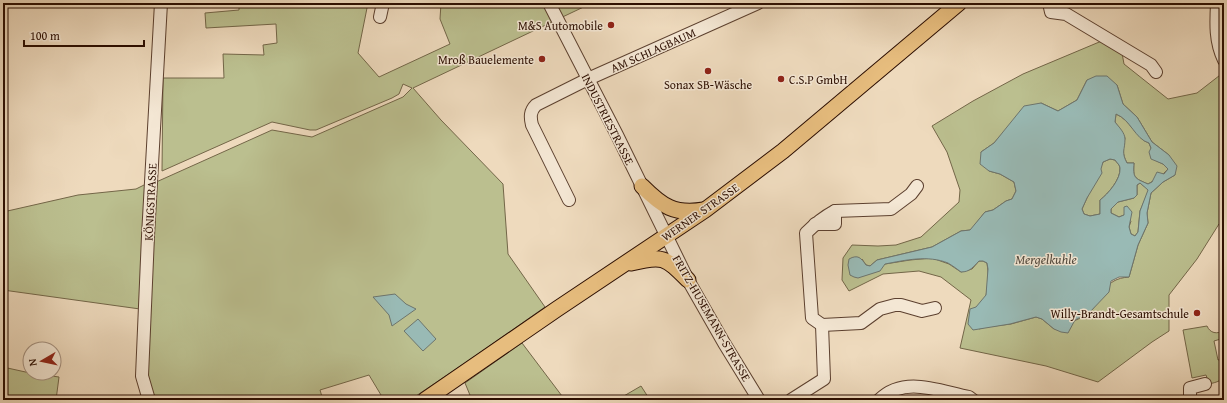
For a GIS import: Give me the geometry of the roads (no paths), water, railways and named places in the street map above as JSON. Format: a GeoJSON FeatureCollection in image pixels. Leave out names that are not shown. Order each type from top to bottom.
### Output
{"type":"FeatureCollection","features":[{"type":"Feature","properties":{"kind":"main road","name":"WERNER STRASSE"},"geometry":{"type":"LineString","coordinates":[[425,400],[705,210],[783,151],[959,3]]}},
{"type":"Feature","properties":{"kind":"main road"},"geometry":{"type":"LineString","coordinates":[[642,186],[656,200],[669,208],[691,212],[705,210]]}},
{"type":"Feature","properties":{"kind":"main road"},"geometry":{"type":"LineString","coordinates":[[624,264],[645,259],[664,259],[671,263],[688,280]]}},
{"type":"Feature","properties":{"kind":"street","name":"KÖNIGSTRASSE"},"geometry":{"type":"LineString","coordinates":[[149,400],[142,376],[161,3]]}},
{"type":"Feature","properties":{"kind":"street"},"geometry":{"type":"LineString","coordinates":[[380,17],[383,3]]}},
{"type":"Feature","properties":{"kind":"street","name":"INDUSTRIESTRASSE"},"geometry":{"type":"LineString","coordinates":[[548,3],[588,79],[666,236]]}},
{"type":"Feature","properties":{"kind":"street","name":"AM SCHLAGBAUM"},"geometry":{"type":"LineString","coordinates":[[569,200],[532,125],[530,117],[532,109],[536,105],[588,79],[758,3]]}},
{"type":"Feature","properties":{"kind":"street"},"geometry":{"type":"LineString","coordinates":[[1049,3],[1051,12],[1066,14],[1151,65],[1156,72]]}},
{"type":"Feature","properties":{"kind":"street"},"geometry":{"type":"LineString","coordinates":[[1217,3],[1217,36],[1219,48],[1224,60]]}},
{"type":"Feature","properties":{"kind":"street"},"geometry":{"type":"LineString","coordinates":[[917,186],[911,194],[891,209],[834,211],[815,224],[806,233],[812,318],[822,325],[861,323],[880,309],[901,305],[922,311],[935,308]]}},
{"type":"Feature","properties":{"kind":"street","name":"FRITZ-HUSEMANN-STRASSE"},"geometry":{"type":"LineString","coordinates":[[666,236],[688,280],[759,400]]}},
{"type":"Feature","properties":{"kind":"street"},"geometry":{"type":"LineString","coordinates":[[790,400],[824,379],[822,325]]}},
{"type":"Feature","properties":{"kind":"street"},"geometry":{"type":"LineString","coordinates":[[1190,400],[1190,388],[1206,384]]}},
{"type":"Feature","properties":{"kind":"street"},"geometry":{"type":"LineString","coordinates":[[879,400],[892,390],[901,387],[923,386],[968,397],[973,400]]}},
{"type":"Feature","properties":{"kind":"water","name":"Mergelkuhle"},"geometry":{"type":"Polygon","coordinates":[[[1096,76],[1107,76],[1117,85],[1123,104],[1137,117],[1152,142],[1169,155],[1177,166],[1175,175],[1163,182],[1151,193],[1147,213],[1148,223],[1138,245],[1129,277],[1119,277],[1111,281],[1109,292],[1089,313],[1075,320],[1068,333],[1054,329],[1042,319],[1036,317],[1010,324],[973,330],[968,324],[970,309],[976,307],[986,295],[988,269],[987,263],[983,261],[979,261],[969,270],[964,272],[961,272],[948,263],[933,259],[925,259],[885,264],[880,271],[858,278],[850,275],[848,265],[849,259],[857,257],[866,265],[870,266],[877,260],[932,247],[961,231],[970,230],[985,212],[993,210],[1006,201],[1012,199],[1016,191],[1014,182],[1000,174],[989,171],[980,164],[981,152],[994,143],[1024,106],[1041,103],[1058,111],[1077,100],[1087,80],[1096,76]],[[1116,114],[1115,122],[1122,130],[1125,137],[1125,159],[1127,163],[1134,163],[1135,177],[1148,184],[1152,182],[1157,172],[1164,174],[1168,169],[1163,164],[1151,159],[1149,152],[1151,148],[1149,143],[1140,138],[1126,120],[1116,114]],[[1110,159],[1103,162],[1101,169],[1102,173],[1082,209],[1084,214],[1090,216],[1100,214],[1100,200],[1113,186],[1120,172],[1120,166],[1115,160],[1110,159]],[[1140,183],[1137,185],[1137,195],[1134,198],[1118,202],[1111,209],[1111,213],[1119,217],[1124,215],[1124,207],[1127,206],[1132,212],[1129,227],[1131,234],[1135,236],[1138,232],[1140,211],[1148,190],[1140,183]]]}},
{"type":"Feature","properties":{"kind":"water"},"geometry":{"type":"Polygon","coordinates":[[[395,294],[406,304],[416,309],[392,326],[389,315],[373,297],[395,294]]]}},
{"type":"Feature","properties":{"kind":"water"},"geometry":{"type":"Polygon","coordinates":[[[418,319],[436,339],[423,351],[404,331],[418,319]]]}},
{"type":"Feature","properties":{"kind":"place","name":"M&S Automobile"},"geometry":{"type":"Point","coordinates":[611,25]}},
{"type":"Feature","properties":{"kind":"place","name":"Mroß Bauelemente"},"geometry":{"type":"Point","coordinates":[542,59]}},
{"type":"Feature","properties":{"kind":"place","name":"Sonax SB-Wäsche"},"geometry":{"type":"Point","coordinates":[708,71]}},
{"type":"Feature","properties":{"kind":"place","name":"C.S.P GmbH"},"geometry":{"type":"Point","coordinates":[781,79]}},
{"type":"Feature","properties":{"kind":"place","name":"Willy-Brandt-Gesamtschule"},"geometry":{"type":"Point","coordinates":[1197,313]}}]}
